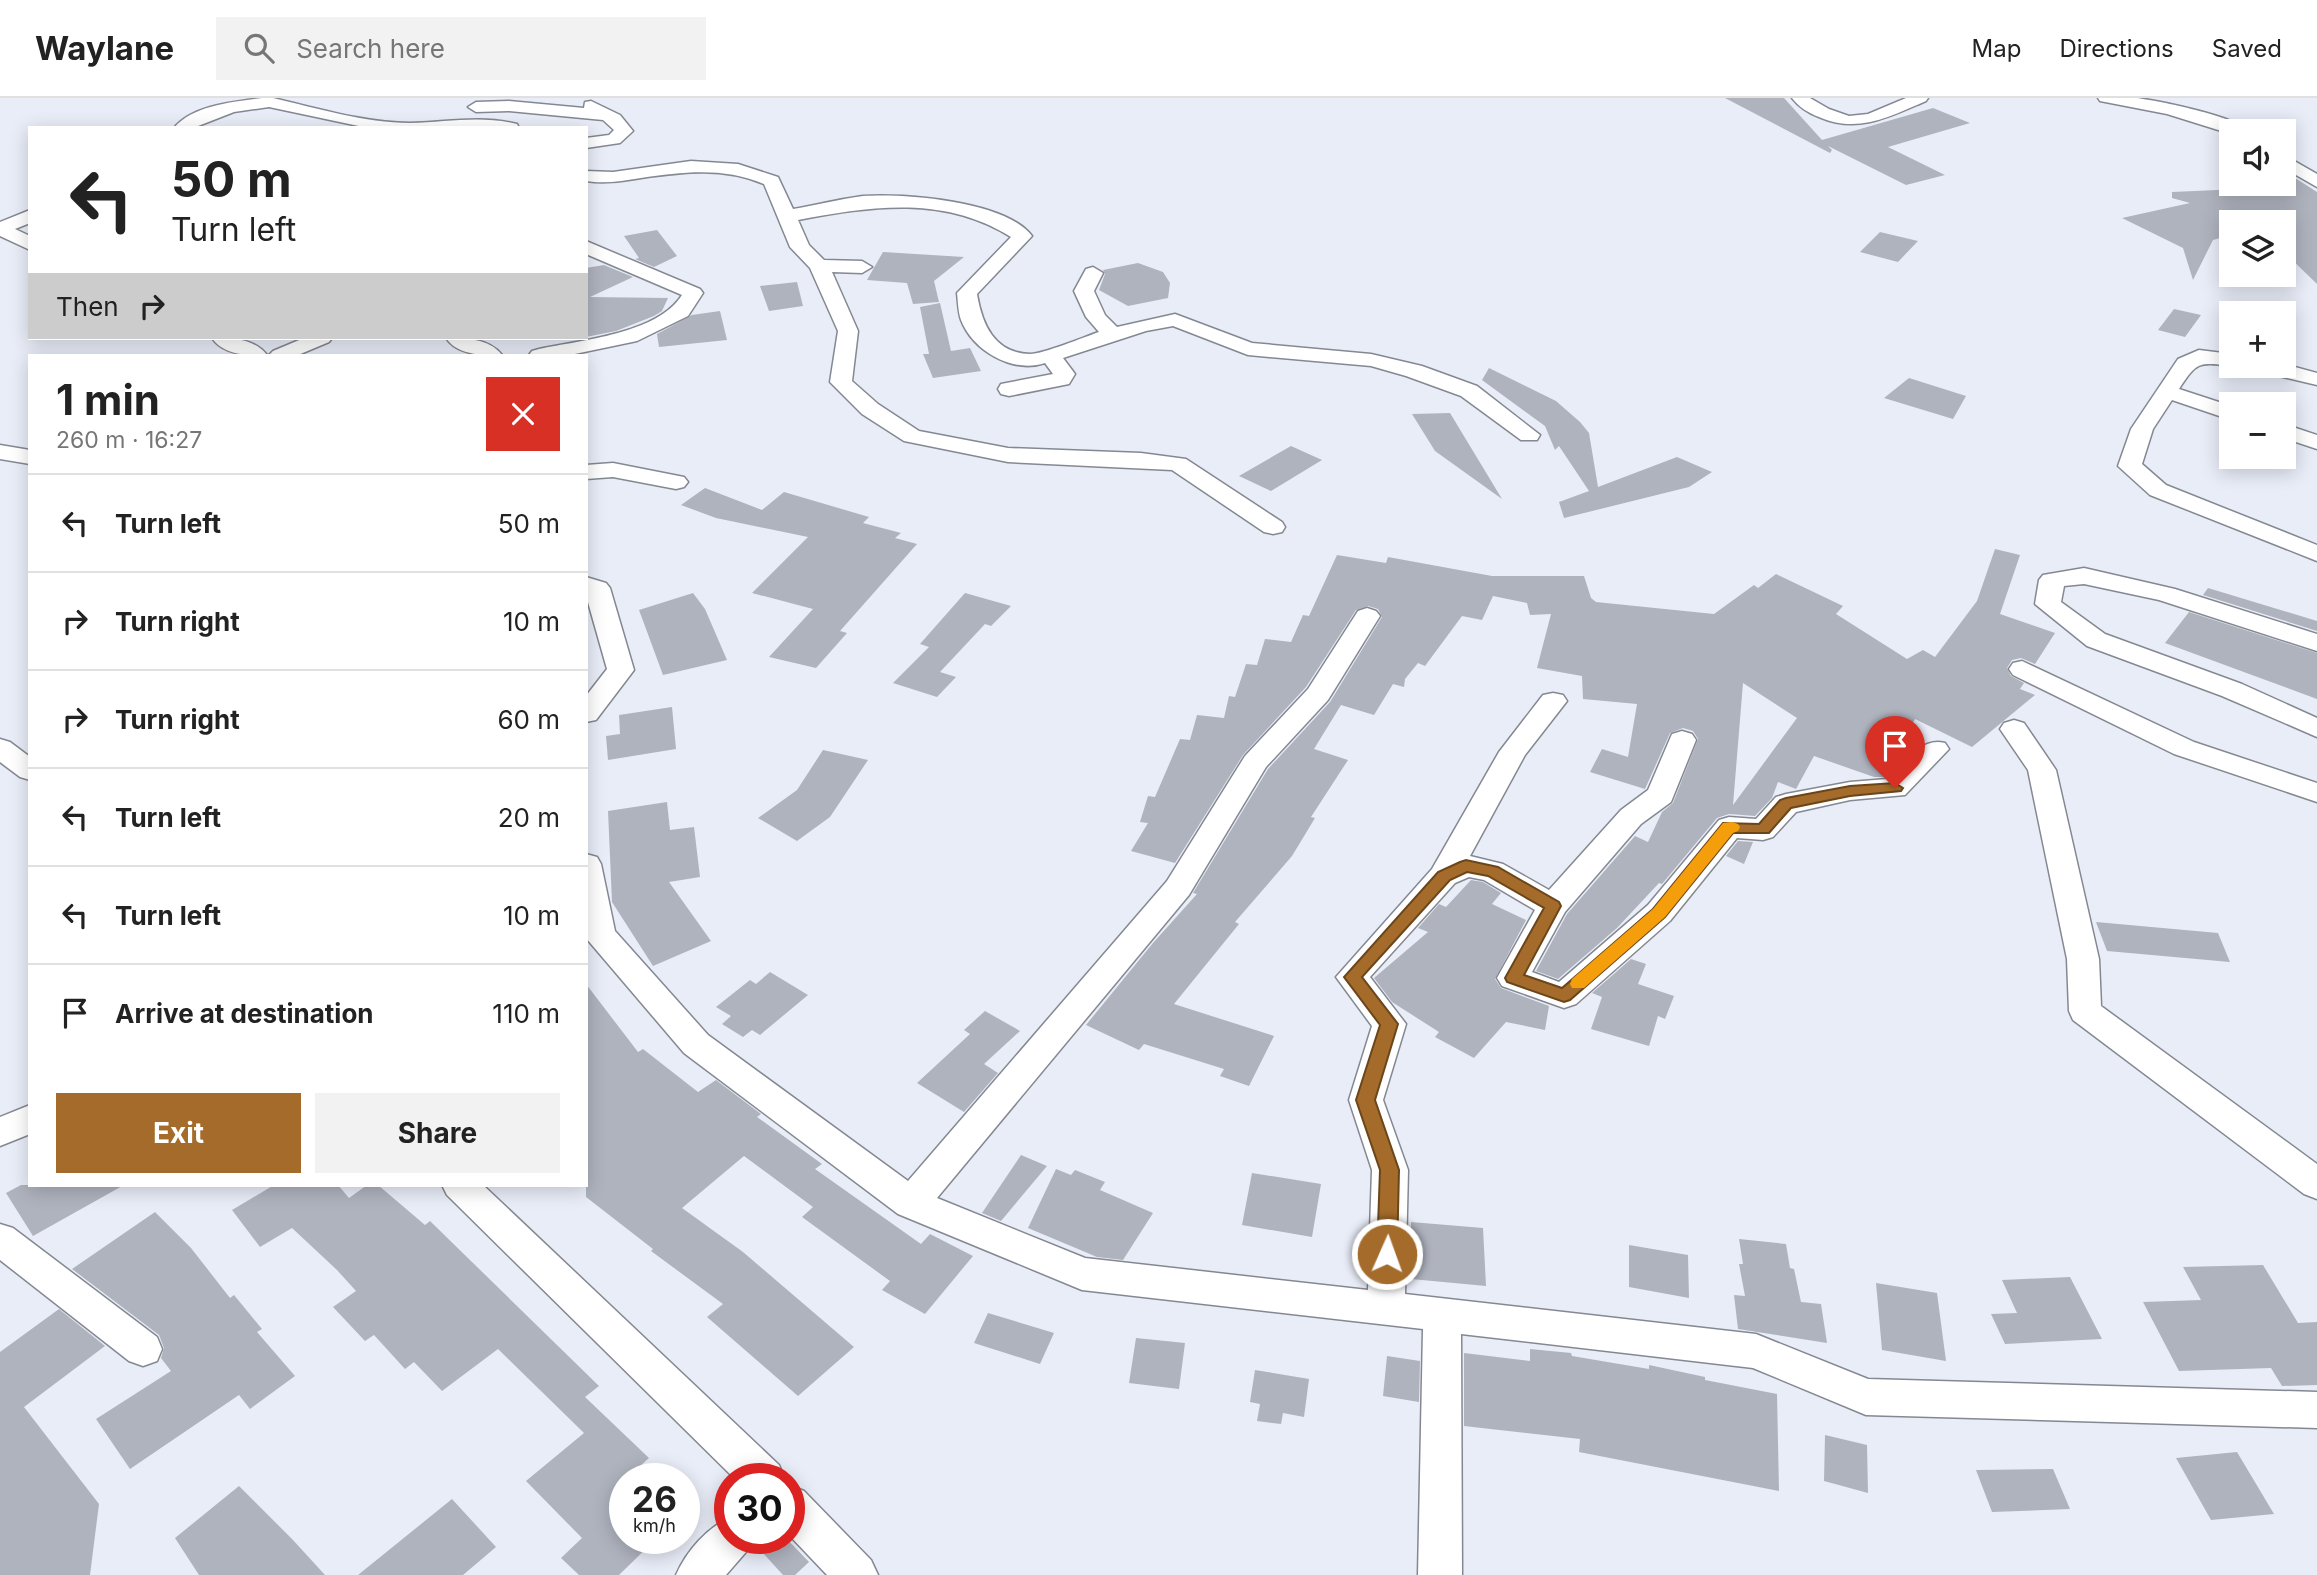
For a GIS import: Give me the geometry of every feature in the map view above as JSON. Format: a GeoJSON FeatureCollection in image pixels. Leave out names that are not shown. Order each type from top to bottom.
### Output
{"type":"FeatureCollection","features":[{"type":"Feature","properties":{"kind":"street"},"geometry":{"type":"LineString","coordinates":[[567,98],[608,115],[624,131],[614,139],[588,143]]}},
{"type":"Feature","properties":{"kind":"street"},"geometry":{"type":"LineString","coordinates":[[1800,98],[1832,118],[1857,123],[1884,117],[1900,106],[1920,98]]}},
{"type":"Feature","properties":{"kind":"street"},"geometry":{"type":"LineString","coordinates":[[2106,98],[2168,109],[2219,124]]}},
{"type":"Feature","properties":{"kind":"street"},"geometry":{"type":"LineString","coordinates":[[186,126],[193,120],[231,107],[269,102],[341,119],[393,126]]}},
{"type":"Feature","properties":{"kind":"street"},"geometry":{"type":"LineString","coordinates":[[434,112],[482,107],[608,115]]}},
{"type":"Feature","properties":{"kind":"street"},"geometry":{"type":"LineString","coordinates":[[440,126],[488,123],[502,126]]}},
{"type":"Feature","properties":{"kind":"street"},"geometry":{"type":"LineString","coordinates":[[588,176],[601,179],[678,167],[721,164],[746,169],[772,181],[800,247],[819,265],[848,331],[841,382],[870,409],[912,436],[1008,455],[1178,464],[1273,527]]}},
{"type":"Feature","properties":{"kind":"street"},"geometry":{"type":"LineString","coordinates":[[2296,166],[2314,175]]}},
{"type":"Feature","properties":{"kind":"street"},"geometry":{"type":"LineString","coordinates":[[788,216],[862,201],[919,201],[992,217],[1023,236],[967,293],[971,320],[992,349],[1031,361],[1143,325],[1175,320],[1248,349],[1371,360],[1414,371],[1469,391],[1529,435]]}},
{"type":"Feature","properties":{"kind":"street"},"geometry":{"type":"LineString","coordinates":[[0,229],[28,217]]}},
{"type":"Feature","properties":{"kind":"street"},"geometry":{"type":"LineString","coordinates":[[0,229],[28,243]]}},
{"type":"Feature","properties":{"kind":"street"},"geometry":{"type":"LineString","coordinates":[[544,354],[631,337],[681,312],[693,293],[588,248]]}},
{"type":"Feature","properties":{"kind":"street"},"geometry":{"type":"LineString","coordinates":[[819,265],[862,267]]}},
{"type":"Feature","properties":{"kind":"street"},"geometry":{"type":"LineString","coordinates":[[1093,273],[1084,291],[1096,317],[1113,335]]}},
{"type":"Feature","properties":{"kind":"street"},"geometry":{"type":"LineString","coordinates":[[226,340],[254,354]]}},
{"type":"Feature","properties":{"kind":"street"},"geometry":{"type":"LineString","coordinates":[[282,354],[317,340]]}},
{"type":"Feature","properties":{"kind":"street"},"geometry":{"type":"LineString","coordinates":[[460,340],[489,354]]}},
{"type":"Feature","properties":{"kind":"street"},"geometry":{"type":"LineString","coordinates":[[1009,389],[1061,379],[1064,374],[1050,355]]}},
{"type":"Feature","properties":{"kind":"street"},"geometry":{"type":"LineString","coordinates":[[2219,358],[2199,356],[2185,362],[2142,429],[2130,466],[2158,490],[2317,554]]}},
{"type":"Feature","properties":{"kind":"street"},"geometry":{"type":"LineString","coordinates":[[2296,374],[2317,379]]}},
{"type":"Feature","properties":{"kind":"street"},"geometry":{"type":"LineString","coordinates":[[2168,392],[2219,410]]}},
{"type":"Feature","properties":{"kind":"street"},"geometry":{"type":"LineString","coordinates":[[2296,435],[2317,442]]}},
{"type":"Feature","properties":{"kind":"street"},"geometry":{"type":"LineString","coordinates":[[0,452],[28,457]]}},
{"type":"Feature","properties":{"kind":"street"},"geometry":{"type":"LineString","coordinates":[[588,472],[613,470],[676,482]]}},
{"type":"Feature","properties":{"kind":"street"},"geometry":{"type":"LineString","coordinates":[[2317,643],[2166,594],[2084,576],[2052,580],[2049,604],[2096,640],[2232,690],[2317,728]]}},
{"type":"Feature","properties":{"kind":"street"},"geometry":{"type":"LineString","coordinates":[[588,585],[597,588],[621,670],[588,711]]}},
{"type":"Feature","properties":{"kind":"street"},"geometry":{"type":"LineString","coordinates":[[911,1203],[1178,888],[1255,762],[1318,694],[1367,616]]}},
{"type":"Feature","properties":{"kind":"street"},"geometry":{"type":"LineString","coordinates":[[2022,668],[2184,748],[2317,793]]}},
{"type":"Feature","properties":{"kind":"street"},"geometry":{"type":"LineString","coordinates":[[1386,1310],[1390,1170],[1366,1100],[1390,1024],[1352,977],[1444,876],[1513,752],[1553,701]]}},
{"type":"Feature","properties":{"kind":"street"},"geometry":{"type":"LineString","coordinates":[[2014,729],[2042,770],[2083,959],[2085,1011],[2317,1184]]}},
{"type":"Feature","properties":{"kind":"street"},"geometry":{"type":"LineString","coordinates":[[1682,740],[1661,795],[1631,817],[1553,906],[1513,978],[1564,996],[1659,913],[1729,827],[1763,830],[1786,804],[1850,791],[1895,788],[1935,749]]}},
{"type":"Feature","properties":{"kind":"street"},"geometry":{"type":"LineString","coordinates":[[0,748],[28,769]]}},
{"type":"Feature","properties":{"kind":"street"},"geometry":{"type":"LineString","coordinates":[[1444,876],[1466,866],[1492,871],[1553,906]]}},
{"type":"Feature","properties":{"kind":"street"},"geometry":{"type":"LineString","coordinates":[[588,874],[600,935],[696,1044],[911,1203],[1082,1274],[1756,1351],[1866,1397],[2317,1410]]}},
{"type":"Feature","properties":{"kind":"street"},"geometry":{"type":"LineString","coordinates":[[0,1132],[28,1120]]}},
{"type":"Feature","properties":{"kind":"street"},"geometry":{"type":"LineString","coordinates":[[462,1187],[747,1463]]}},
{"type":"Feature","properties":{"kind":"street"},"geometry":{"type":"LineString","coordinates":[[0,1239],[143,1349]]}},
{"type":"Feature","properties":{"kind":"street"},"geometry":{"type":"LineString","coordinates":[[1440,1575],[1442,1317]]}},
{"type":"Feature","properties":{"kind":"street"},"geometry":{"type":"LineString","coordinates":[[805,1522],[856,1575]]}},
{"type":"Feature","properties":{"kind":"street"},"geometry":{"type":"LineString","coordinates":[[698,1575],[717,1554]]}},
{"type":"Feature","properties":{"kind":"building"},"geometry":{"type":"Polygon","coordinates":[[[1725,98],[1784,98],[1822,140],[1933,108],[1970,123],[1888,147],[1945,175],[1906,185],[1828,146],[1832,150],[1830,153],[1725,98]]]}},
{"type":"Feature","properties":{"kind":"building"},"geometry":{"type":"Polygon","coordinates":[[[2296,179],[2317,192],[2317,284],[2296,264],[2296,210],[2219,210],[2219,238],[2213,240],[2193,280],[2183,248],[2122,218],[2190,203],[2172,198],[2172,192],[2219,190],[2219,196],[2296,196],[2296,179]]]}},
{"type":"Feature","properties":{"kind":"building"},"geometry":{"type":"Polygon","coordinates":[[[657,230],[677,256],[654,267],[635,259],[639,258],[624,236],[657,230]]]}},
{"type":"Feature","properties":{"kind":"building"},"geometry":{"type":"Polygon","coordinates":[[[1880,232],[1918,241],[1898,262],[1860,252],[1880,232]]]}},
{"type":"Feature","properties":{"kind":"building"},"geometry":{"type":"Polygon","coordinates":[[[883,252],[964,257],[934,281],[939,302],[913,304],[907,283],[867,280],[883,252]]]}},
{"type":"Feature","properties":{"kind":"building"},"geometry":{"type":"Polygon","coordinates":[[[1138,263],[1163,272],[1170,283],[1168,298],[1128,306],[1099,290],[1105,274],[1103,270],[1138,263]]]}},
{"type":"Feature","properties":{"kind":"building"},"geometry":{"type":"Polygon","coordinates":[[[604,265],[633,277],[590,297],[668,298],[662,311],[616,331],[588,337],[588,268],[604,265]]]}},
{"type":"Feature","properties":{"kind":"building"},"geometry":{"type":"Polygon","coordinates":[[[797,282],[803,306],[769,311],[760,286],[797,282]]]}},
{"type":"Feature","properties":{"kind":"building"},"geometry":{"type":"Polygon","coordinates":[[[940,303],[951,351],[970,348],[981,371],[933,378],[923,354],[929,354],[920,307],[940,303]]]}},
{"type":"Feature","properties":{"kind":"building"},"geometry":{"type":"Polygon","coordinates":[[[2174,309],[2201,315],[2185,337],[2158,330],[2174,309]]]}},
{"type":"Feature","properties":{"kind":"building"},"geometry":{"type":"Polygon","coordinates":[[[720,311],[727,340],[659,347],[657,334],[692,315],[720,311]]]}},
{"type":"Feature","properties":{"kind":"building"},"geometry":{"type":"Polygon","coordinates":[[[1489,368],[1556,401],[1580,422],[1589,433],[1598,487],[1677,457],[1712,472],[1689,487],[1564,518],[1559,502],[1589,491],[1559,446],[1555,450],[1545,426],[1482,380],[1489,368]]]}},
{"type":"Feature","properties":{"kind":"building"},"geometry":{"type":"Polygon","coordinates":[[[1909,378],[1966,396],[1953,419],[1884,398],[1909,378]]]}},
{"type":"Feature","properties":{"kind":"building"},"geometry":{"type":"Polygon","coordinates":[[[1450,413],[1502,499],[1435,451],[1412,414],[1450,413]]]}},
{"type":"Feature","properties":{"kind":"building"},"geometry":{"type":"Polygon","coordinates":[[[1291,446],[1322,460],[1271,491],[1239,476],[1291,446]]]}},
{"type":"Feature","properties":{"kind":"building"},"geometry":{"type":"Polygon","coordinates":[[[705,488],[762,510],[784,492],[869,517],[863,523],[901,533],[895,538],[917,544],[840,631],[847,633],[816,668],[769,657],[813,609],[752,593],[808,537],[716,518],[681,505],[705,488]]]}},
{"type":"Feature","properties":{"kind":"building"},"geometry":{"type":"Polygon","coordinates":[[[1995,549],[2020,555],[2000,614],[2055,633],[2035,664],[2021,658],[2012,660],[2007,668],[2011,676],[2024,683],[2020,689],[2035,695],[1972,747],[1915,719],[1884,777],[1874,777],[1814,756],[1796,789],[1778,782],[1772,798],[1755,816],[1729,814],[1717,818],[1662,884],[1659,883],[1617,928],[1558,979],[1536,971],[1567,914],[1635,836],[1648,842],[1662,812],[1673,803],[1698,739],[1693,731],[1683,728],[1670,733],[1645,789],[1590,772],[1602,749],[1628,757],[1637,704],[1583,699],[1582,676],[1537,668],[1551,614],[1530,615],[1527,603],[1493,596],[1482,620],[1462,616],[1425,666],[1418,663],[1405,679],[1404,687],[1393,684],[1374,715],[1341,705],[1314,749],[1348,760],[1311,817],[1315,818],[1292,856],[1235,922],[1239,924],[1174,1004],[1274,1036],[1249,1086],[1220,1076],[1224,1069],[1144,1044],[1139,1050],[1086,1025],[1197,894],[1193,893],[1268,769],[1330,702],[1382,617],[1378,609],[1368,606],[1356,610],[1306,687],[1243,755],[1175,863],[1131,851],[1148,823],[1140,822],[1148,796],[1155,797],[1180,739],[1190,740],[1197,715],[1224,718],[1229,696],[1235,697],[1246,664],[1257,665],[1265,639],[1291,642],[1303,615],[1309,616],[1337,555],[1386,563],[1388,557],[1492,576],[1584,576],[1591,598],[1596,602],[1714,614],[1754,585],[1758,588],[1776,574],[1843,606],[1836,614],[1907,659],[1923,650],[1935,657],[1977,601],[1995,549]],[[1743,683],[1733,805],[1797,718],[1743,683]]]}},
{"type":"Feature","properties":{"kind":"building"},"geometry":{"type":"Polygon","coordinates":[[[2208,588],[2317,621],[2317,631],[2203,595],[2208,588]]]}},
{"type":"Feature","properties":{"kind":"building"},"geometry":{"type":"Polygon","coordinates":[[[693,593],[705,609],[727,660],[663,675],[639,610],[693,593]]]}},
{"type":"Feature","properties":{"kind":"building"},"geometry":{"type":"Polygon","coordinates":[[[965,593],[1011,606],[991,626],[985,624],[940,672],[956,677],[937,697],[893,683],[929,647],[920,644],[965,593]]]}},
{"type":"Feature","properties":{"kind":"building"},"geometry":{"type":"Polygon","coordinates":[[[2189,612],[2317,653],[2317,699],[2165,643],[2189,612]]]}},
{"type":"Feature","properties":{"kind":"building"},"geometry":{"type":"Polygon","coordinates":[[[672,707],[676,749],[608,760],[606,736],[620,734],[619,715],[672,707]]]}},
{"type":"Feature","properties":{"kind":"building"},"geometry":{"type":"Polygon","coordinates":[[[823,750],[868,760],[830,817],[797,841],[758,818],[797,790],[823,750]]]}},
{"type":"Feature","properties":{"kind":"building"},"geometry":{"type":"Polygon","coordinates":[[[667,802],[670,830],[694,827],[700,877],[669,882],[711,941],[653,966],[612,902],[608,811],[667,802]]]}},
{"type":"Feature","properties":{"kind":"building"},"geometry":{"type":"Polygon","coordinates":[[[1738,841],[1753,842],[1744,864],[1726,856],[1738,841]]]}},
{"type":"Feature","properties":{"kind":"building"},"geometry":{"type":"Polygon","coordinates":[[[1471,880],[1483,882],[1501,893],[1492,904],[1526,920],[1495,979],[1501,988],[1549,1006],[1545,1030],[1506,1022],[1474,1058],[1435,1037],[1439,1032],[1392,1002],[1374,978],[1428,932],[1418,928],[1439,904],[1446,907],[1471,880]]]}},
{"type":"Feature","properties":{"kind":"building"},"geometry":{"type":"Polygon","coordinates":[[[2096,922],[2218,933],[2230,962],[2107,951],[2096,922]]]}},
{"type":"Feature","properties":{"kind":"building"},"geometry":{"type":"Polygon","coordinates":[[[1631,959],[1646,964],[1638,984],[1674,996],[1665,1019],[1658,1016],[1649,1046],[1591,1029],[1602,997],[1592,993],[1631,959]]]}},
{"type":"Feature","properties":{"kind":"building"},"geometry":{"type":"Polygon","coordinates":[[[770,972],[808,995],[760,1035],[752,1030],[743,1037],[722,1024],[731,1016],[716,1007],[750,980],[756,984],[770,972]]]}},
{"type":"Feature","properties":{"kind":"building"},"geometry":{"type":"Polygon","coordinates":[[[588,987],[638,1052],[643,1049],[698,1092],[716,1080],[761,1114],[757,1117],[822,1164],[815,1169],[921,1244],[930,1234],[973,1256],[925,1314],[882,1290],[890,1281],[802,1217],[813,1207],[744,1156],[682,1208],[743,1252],[854,1347],[798,1396],[707,1317],[723,1304],[651,1251],[653,1249],[586,1197],[588,987]]]}},
{"type":"Feature","properties":{"kind":"building"},"geometry":{"type":"Polygon","coordinates":[[[985,1011],[1020,1031],[984,1064],[998,1073],[964,1112],[917,1083],[970,1034],[964,1030],[985,1011]]]}},
{"type":"Feature","properties":{"kind":"building"},"geometry":{"type":"Polygon","coordinates":[[[1021,1155],[1047,1166],[1001,1221],[982,1213],[1021,1155]]]}},
{"type":"Feature","properties":{"kind":"building"},"geometry":{"type":"Polygon","coordinates":[[[1056,1169],[1071,1175],[1075,1170],[1105,1182],[1100,1190],[1153,1213],[1123,1260],[1097,1257],[1028,1228],[1056,1169]]]}},
{"type":"Feature","properties":{"kind":"building"},"geometry":{"type":"Polygon","coordinates":[[[1252,1173],[1321,1184],[1312,1237],[1242,1225],[1252,1173]]]}},
{"type":"Feature","properties":{"kind":"building"},"geometry":{"type":"Polygon","coordinates":[[[21,1185],[120,1187],[33,1236],[6,1193],[21,1185]]]}},
{"type":"Feature","properties":{"kind":"building"},"geometry":{"type":"Polygon","coordinates":[[[271,1187],[340,1187],[349,1198],[364,1187],[380,1187],[425,1225],[430,1221],[599,1386],[585,1397],[649,1458],[643,1463],[609,1463],[609,1554],[641,1554],[619,1575],[579,1575],[561,1558],[582,1538],[526,1481],[584,1433],[498,1349],[442,1391],[414,1362],[405,1369],[374,1335],[365,1341],[333,1307],[356,1291],[292,1228],[260,1247],[232,1210],[271,1187]]]}},
{"type":"Feature","properties":{"kind":"building"},"geometry":{"type":"Polygon","coordinates":[[[155,1212],[191,1248],[230,1298],[234,1295],[262,1329],[257,1332],[295,1376],[250,1409],[239,1395],[130,1469],[96,1419],[171,1371],[161,1358],[164,1348],[159,1335],[72,1269],[155,1212]]]}},
{"type":"Feature","properties":{"kind":"building"},"geometry":{"type":"Polygon","coordinates":[[[1411,1222],[1483,1228],[1486,1286],[1411,1279],[1411,1222]]]}},
{"type":"Feature","properties":{"kind":"building"},"geometry":{"type":"Polygon","coordinates":[[[1739,1239],[1786,1244],[1790,1268],[1794,1269],[1801,1302],[1821,1304],[1827,1343],[1738,1329],[1734,1295],[1745,1296],[1739,1264],[1743,1264],[1739,1239]]]}},
{"type":"Feature","properties":{"kind":"building"},"geometry":{"type":"Polygon","coordinates":[[[1629,1245],[1688,1255],[1689,1298],[1629,1287],[1629,1245]]]}},
{"type":"Feature","properties":{"kind":"building"},"geometry":{"type":"Polygon","coordinates":[[[2263,1265],[2298,1323],[2317,1322],[2317,1385],[2282,1386],[2271,1368],[2179,1371],[2143,1302],[2201,1300],[2183,1267],[2263,1265]]]}},
{"type":"Feature","properties":{"kind":"building"},"geometry":{"type":"Polygon","coordinates":[[[2070,1277],[2102,1339],[2005,1344],[1991,1314],[2017,1313],[2002,1280],[2070,1277]]]}},
{"type":"Feature","properties":{"kind":"building"},"geometry":{"type":"Polygon","coordinates":[[[1876,1283],[1937,1293],[1946,1361],[1882,1350],[1876,1283]]]}},
{"type":"Feature","properties":{"kind":"building"},"geometry":{"type":"Polygon","coordinates":[[[59,1309],[105,1346],[24,1407],[99,1504],[90,1575],[0,1575],[0,1352],[59,1309]]]}},
{"type":"Feature","properties":{"kind":"building"},"geometry":{"type":"Polygon","coordinates":[[[988,1313],[1054,1333],[1040,1364],[974,1343],[988,1313]]]}},
{"type":"Feature","properties":{"kind":"building"},"geometry":{"type":"Polygon","coordinates":[[[1136,1338],[1185,1343],[1179,1389],[1129,1383],[1136,1338]]]}},
{"type":"Feature","properties":{"kind":"building"},"geometry":{"type":"Polygon","coordinates":[[[1530,1349],[1571,1353],[1572,1356],[1649,1369],[1649,1365],[1705,1377],[1705,1380],[1777,1394],[1779,1491],[1579,1452],[1580,1439],[1464,1426],[1464,1353],[1530,1361],[1530,1349]]]}},
{"type":"Feature","properties":{"kind":"building"},"geometry":{"type":"Polygon","coordinates":[[[1387,1356],[1420,1361],[1419,1402],[1383,1396],[1387,1356]]]}},
{"type":"Feature","properties":{"kind":"building"},"geometry":{"type":"Polygon","coordinates":[[[1255,1370],[1309,1379],[1304,1417],[1283,1413],[1281,1424],[1257,1421],[1260,1404],[1250,1402],[1255,1370]]]}},
{"type":"Feature","properties":{"kind":"building"},"geometry":{"type":"Polygon","coordinates":[[[1825,1435],[1867,1445],[1868,1493],[1824,1481],[1825,1435]]]}},
{"type":"Feature","properties":{"kind":"building"},"geometry":{"type":"Polygon","coordinates":[[[2237,1452],[2274,1514],[2211,1520],[2176,1458],[2237,1452]]]}},
{"type":"Feature","properties":{"kind":"building"},"geometry":{"type":"Polygon","coordinates":[[[2053,1469],[2070,1509],[1992,1512],[1976,1470],[2053,1469]]]}},
{"type":"Feature","properties":{"kind":"building"},"geometry":{"type":"Polygon","coordinates":[[[239,1486],[325,1575],[199,1575],[175,1538],[239,1486]]]}},
{"type":"Feature","properties":{"kind":"building"},"geometry":{"type":"Polygon","coordinates":[[[452,1499],[496,1547],[463,1575],[358,1575],[452,1499]]]}},
{"type":"Feature","properties":{"kind":"building"},"geometry":{"type":"Polygon","coordinates":[[[764,1554],[801,1554],[809,1562],[795,1575],[783,1575],[764,1554]]]}},
{"type":"Feature","properties":{"kind":"slow traffic"},"geometry":{"type":"LineString","coordinates":[[1578,984],[1659,913],[1729,827],[1732,827]]}},
{"type":"Feature","properties":{"kind":"route"},"geometry":{"type":"LineString","coordinates":[[1387,1254],[1390,1170],[1366,1100],[1390,1024],[1352,977],[1444,876],[1466,866],[1492,871],[1553,906],[1513,978],[1564,996],[1659,913],[1729,827],[1763,830],[1786,804],[1850,791],[1895,788]]}}]}
